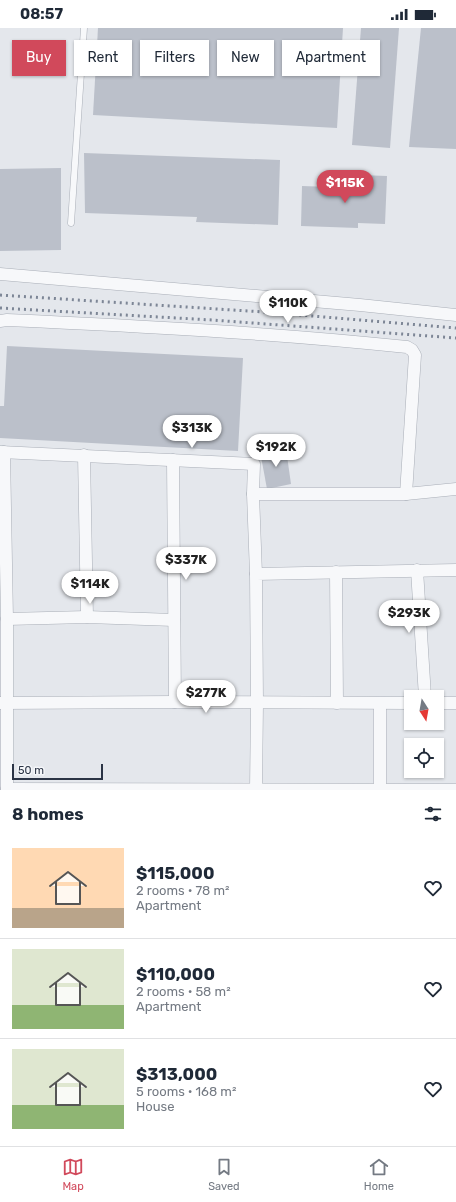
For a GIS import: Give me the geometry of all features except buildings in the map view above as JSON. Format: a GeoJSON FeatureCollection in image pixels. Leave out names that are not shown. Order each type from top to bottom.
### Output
{"type":"FeatureCollection","features":[{"type":"Feature","properties":{"kind":"street"},"geometry":{"type":"LineString","coordinates":[[0,274],[456,314]]}},
{"type":"Feature","properties":{"kind":"street"},"geometry":{"type":"LineString","coordinates":[[0,321],[7,320],[114,325],[330,339],[407,347],[412,350],[415,355],[406,494]]}},
{"type":"Feature","properties":{"kind":"street"},"geometry":{"type":"LineString","coordinates":[[256,790],[257,703],[254,464],[2,452],[7,618],[3,703],[7,790],[256,790],[456,790]]}},
{"type":"Feature","properties":{"kind":"street"},"geometry":{"type":"LineString","coordinates":[[84,455],[88,617]]}},
{"type":"Feature","properties":{"kind":"street"},"geometry":{"type":"LineString","coordinates":[[173,460],[175,702]]}},
{"type":"Feature","properties":{"kind":"street"},"geometry":{"type":"LineString","coordinates":[[254,494],[406,494],[456,489]]}},
{"type":"Feature","properties":{"kind":"street"},"geometry":{"type":"LineString","coordinates":[[417,570],[425,690]]}},
{"type":"Feature","properties":{"kind":"street"},"geometry":{"type":"LineString","coordinates":[[256,574],[456,570]]}},
{"type":"Feature","properties":{"kind":"street"},"geometry":{"type":"LineString","coordinates":[[336,572],[337,703]]}},
{"type":"Feature","properties":{"kind":"street"},"geometry":{"type":"LineString","coordinates":[[7,618],[88,617],[174,620]]}},
{"type":"Feature","properties":{"kind":"street"},"geometry":{"type":"LineString","coordinates":[[3,703],[404,703]]}},
{"type":"Feature","properties":{"kind":"street"},"geometry":{"type":"LineString","coordinates":[[444,703],[456,703]]}},
{"type":"Feature","properties":{"kind":"street"},"geometry":{"type":"LineString","coordinates":[[380,704],[380,790]]}},
{"type":"Feature","properties":{"kind":"lane"},"geometry":{"type":"LineString","coordinates":[[71,223],[84,28]]}},
{"type":"Feature","properties":{"kind":"railway"},"geometry":{"type":"LineString","coordinates":[[0,295],[264,312],[456,328]]}},
{"type":"Feature","properties":{"kind":"railway"},"geometry":{"type":"LineString","coordinates":[[0,308],[212,320],[456,338]]}}]}
